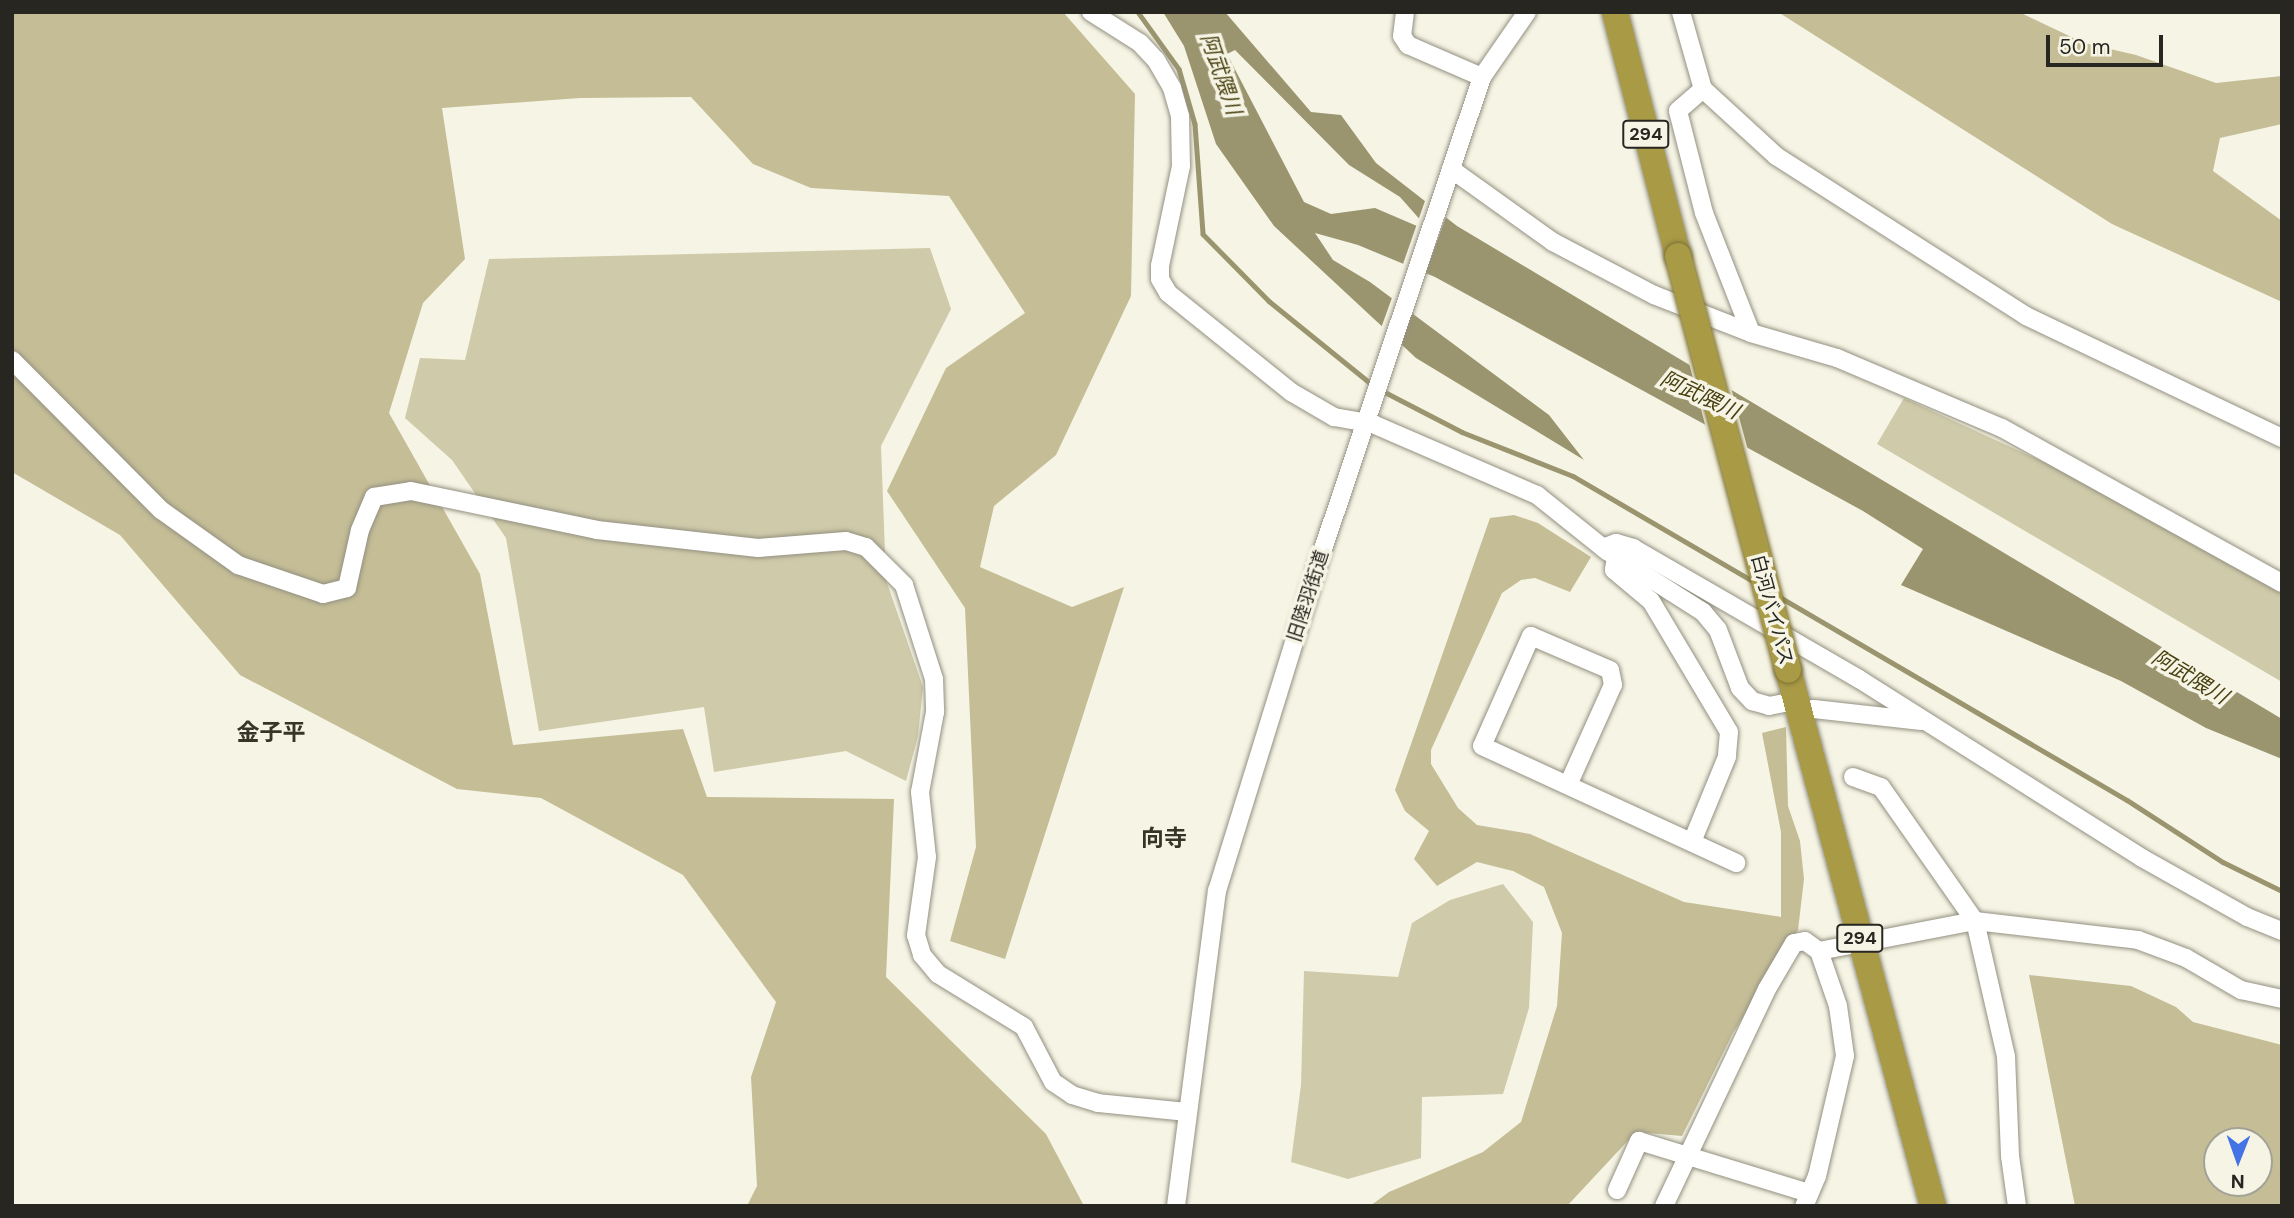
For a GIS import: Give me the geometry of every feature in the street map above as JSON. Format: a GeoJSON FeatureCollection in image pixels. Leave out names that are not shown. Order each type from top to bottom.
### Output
{"type":"FeatureCollection","features":[{"type":"Feature","properties":{"kind":"highway","name":"白河バイパス"},"geometry":{"type":"LineString","coordinates":[[1615,12],[1796,707],[1933,1206]]}},
{"type":"Feature","properties":{"kind":"street"},"geometry":{"type":"LineString","coordinates":[[1091,12],[1140,43],[1156,60],[1181,116],[1181,166],[1160,266],[1160,279],[1168,293],[1291,392],[1334,417],[1366,416],[1537,495],[1609,552],[1703,612],[1718,630],[1740,688],[1752,701],[1769,706],[1928,721]]}},
{"type":"Feature","properties":{"kind":"street"},"geometry":{"type":"LineString","coordinates":[[1405,12],[1402,36],[1408,45],[1482,76]]}},
{"type":"Feature","properties":{"kind":"street","name":"旧陸羽街道"},"geometry":{"type":"LineString","coordinates":[[1176,1206],[1186,1112],[1217,891],[1366,416],[1482,76],[1527,12]]}},
{"type":"Feature","properties":{"kind":"street"},"geometry":{"type":"LineString","coordinates":[[1681,12],[1703,89],[1731,119],[1776,156],[1877,216],[1971,284],[2026,316],[2282,438]]}},
{"type":"Feature","properties":{"kind":"street"},"geometry":{"type":"LineString","coordinates":[[1703,89],[1678,111],[1704,213],[1751,333]]}},
{"type":"Feature","properties":{"kind":"street"},"geometry":{"type":"LineString","coordinates":[[1450,172],[1553,242],[1654,295],[1751,333],[1837,358],[2002,428],[2282,583]]}},
{"type":"Feature","properties":{"kind":"street"},"geometry":{"type":"LineString","coordinates":[[12,360],[161,510],[238,565],[323,594],[346,588],[360,530],[374,497],[411,492],[597,530],[758,548],[846,541],[866,547],[904,586],[934,679],[935,712],[920,792],[927,857],[916,935],[922,955],[938,974],[1024,1027],[1054,1082],[1072,1095],[1098,1104],[1186,1112]]}},
{"type":"Feature","properties":{"kind":"street"},"geometry":{"type":"LineString","coordinates":[[1609,552],[1616,543],[1633,548],[1928,721],[2142,858],[2247,917],[2282,931]]}},
{"type":"Feature","properties":{"kind":"street"},"geometry":{"type":"LineString","coordinates":[[1609,552],[1614,570],[1651,601],[1729,732],[1727,757],[1692,842]]}},
{"type":"Feature","properties":{"kind":"street"},"geometry":{"type":"LineString","coordinates":[[1568,785],[1613,685],[1610,670],[1531,636],[1482,746],[1736,863]]}},
{"type":"Feature","properties":{"kind":"street"},"geometry":{"type":"LineString","coordinates":[[1853,777],[1881,787],[1975,921],[2006,1055],[2010,1156],[2017,1206]]}},
{"type":"Feature","properties":{"kind":"street"},"geometry":{"type":"LineString","coordinates":[[1819,951],[1975,921],[2138,940],[2186,958],[2241,990],[2282,999]]}},
{"type":"Feature","properties":{"kind":"street"},"geometry":{"type":"LineString","coordinates":[[1617,1190],[1639,1141],[1688,1158],[1806,1199],[1845,1056],[1838,1006],[1819,951],[1805,941],[1794,943],[1767,989],[1688,1158],[1664,1206]]}},
{"type":"Feature","properties":{"kind":"shaded area"},"geometry":{"type":"Polygon","coordinates":[[[12,12],[1063,12],[1135,94],[1131,296],[1056,455],[994,506],[980,567],[1072,607],[1124,587],[1005,959],[950,941],[976,847],[965,608],[887,491],[946,368],[1025,313],[949,196],[811,188],[753,164],[691,97],[580,98],[442,108],[465,259],[423,303],[389,413],[480,574],[513,745],[683,729],[707,797],[894,799],[886,977],[1046,1134],[1084,1206],[747,1206],[757,1186],[751,1077],[776,1002],[683,875],[541,798],[457,789],[240,675],[120,535],[12,472],[12,12]]]}},
{"type":"Feature","properties":{"kind":"shaded area"},"geometry":{"type":"Polygon","coordinates":[[[1778,12],[2019,12],[2084,43],[2136,55],[2216,83],[2282,76],[2282,124],[2220,138],[2213,171],[2282,221],[2282,302],[2112,224],[1778,12]]]}},
{"type":"Feature","properties":{"kind":"shaded area"},"geometry":{"type":"Polygon","coordinates":[[[930,248],[951,309],[881,446],[886,580],[923,687],[918,736],[906,781],[846,751],[714,772],[704,707],[539,731],[506,538],[452,460],[405,418],[420,358],[465,360],[489,259],[930,248]]]}},
{"type":"Feature","properties":{"kind":"shaded area"},"geometry":{"type":"Polygon","coordinates":[[[1904,398],[2111,493],[2282,589],[2282,682],[1877,444],[1904,398]]]}},
{"type":"Feature","properties":{"kind":"shaded area"},"geometry":{"type":"Polygon","coordinates":[[[1514,515],[1538,523],[1591,557],[1570,592],[1535,578],[1521,580],[1502,593],[1431,750],[1431,764],[1458,808],[1477,825],[1530,834],[1684,902],[1781,917],[1781,832],[1762,733],[1786,727],[1788,806],[1800,841],[1804,879],[1798,930],[1733,1033],[1682,1136],[1636,1132],[1567,1206],[1370,1206],[1389,1192],[1483,1152],[1521,1122],[1557,1006],[1562,933],[1544,887],[1513,871],[1477,862],[1437,886],[1414,859],[1429,831],[1405,811],[1395,790],[1490,518],[1514,515]]]}},
{"type":"Feature","properties":{"kind":"shaded area"},"geometry":{"type":"Polygon","coordinates":[[[1503,884],[1533,922],[1529,1008],[1503,1094],[1422,1097],[1421,1158],[1348,1179],[1291,1162],[1301,1085],[1304,971],[1398,977],[1412,923],[1450,900],[1503,884]]]}},
{"type":"Feature","properties":{"kind":"shaded area"},"geometry":{"type":"Polygon","coordinates":[[[2029,975],[2131,986],[2176,1007],[2193,1022],[2282,1045],[2282,1206],[2075,1206],[2029,975]]]}},
{"type":"Feature","properties":{"kind":"water","name":"阿武隈川"},"geometry":{"type":"Polygon","coordinates":[[[1163,12],[1225,12],[1311,112],[1341,115],[1376,163],[1457,226],[2282,719],[2282,759],[2206,728],[2121,681],[1901,585],[1923,549],[1863,511],[1435,277],[1358,245],[1315,233],[1333,260],[1370,282],[1549,415],[1584,460],[1416,358],[1274,226],[1216,144],[1184,46],[1163,12]],[[1235,50],[1227,54],[1304,202],[1331,214],[1375,208],[1431,232],[1400,197],[1349,165],[1235,50]]]}},
{"type":"Feature","properties":{"kind":"pier"},"geometry":{"type":"Polygon","coordinates":[[[1426,198],[1447,214],[1424,277],[1402,267],[1426,198]]]}},
{"type":"Feature","properties":{"kind":"pier"},"geometry":{"type":"Polygon","coordinates":[[[1393,295],[1413,309],[1399,348],[1380,331],[1393,295]]]}},
{"type":"Feature","properties":{"kind":"pier"},"geometry":{"type":"Polygon","coordinates":[[[1688,359],[1730,384],[1749,454],[1707,432],[1688,359]]]}},
{"type":"Feature","properties":{"kind":"waterway"},"geometry":{"type":"LineString","coordinates":[[1138,12],[1179,69],[1195,124],[1203,234],[1269,301],[1374,386]]}},
{"type":"Feature","properties":{"kind":"waterway"},"geometry":{"type":"LineString","coordinates":[[1381,390],[1462,432],[1573,476],[1756,583]]}},
{"type":"Feature","properties":{"kind":"waterway"},"geometry":{"type":"LineString","coordinates":[[1778,596],[2127,800],[2223,862],[2282,891]]}},
{"type":"Feature","properties":{"kind":"district","name":"金子平"},"geometry":{"type":"Point","coordinates":[271,732]}},
{"type":"Feature","properties":{"kind":"district","name":"向寺"},"geometry":{"type":"Point","coordinates":[1164,838]}}]}
